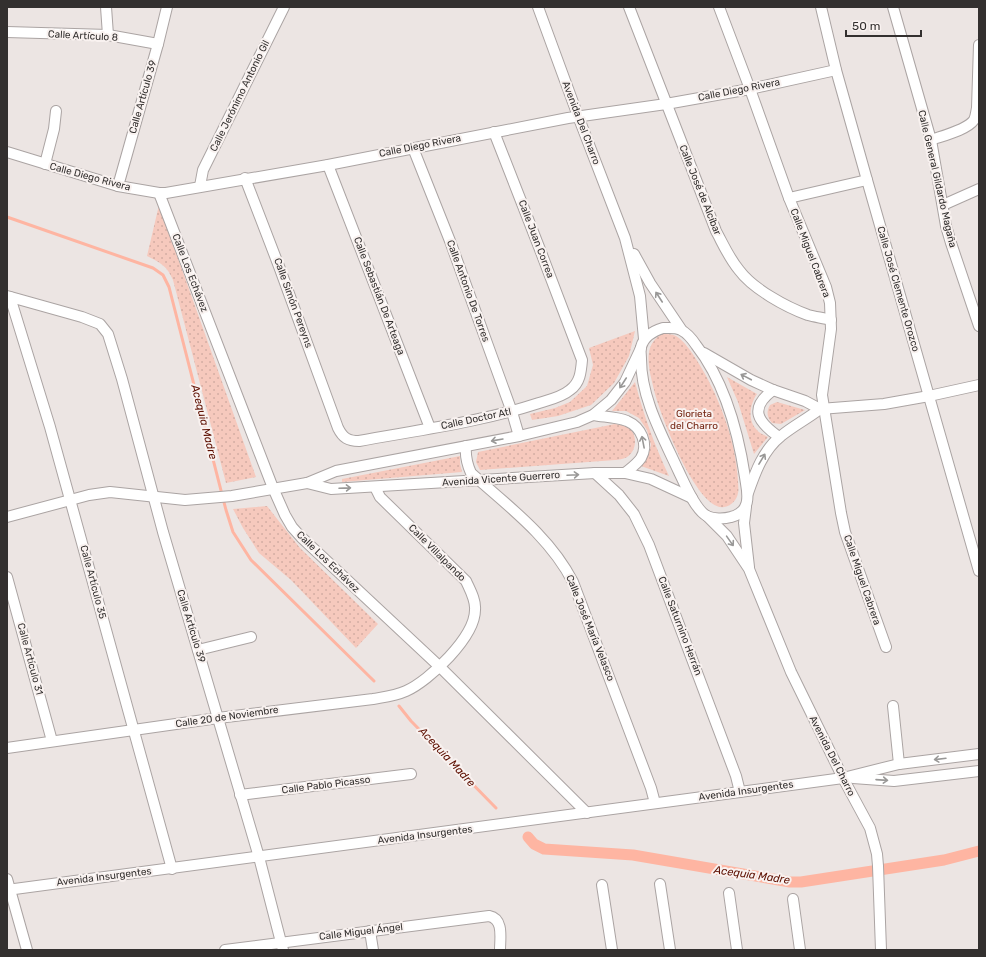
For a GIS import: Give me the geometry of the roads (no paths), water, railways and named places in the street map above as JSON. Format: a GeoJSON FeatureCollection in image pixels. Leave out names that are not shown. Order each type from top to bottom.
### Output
{"type":"FeatureCollection","features":[{"type":"Feature","properties":{"kind":"street"},"geometry":{"type":"LineString","coordinates":[[106,7],[108,35]]}},
{"type":"Feature","properties":{"kind":"street","name":"Calle Artículo 39"},"geometry":{"type":"LineString","coordinates":[[118,186],[167,7]]}},
{"type":"Feature","properties":{"kind":"street","name":"Calle Jerónimo Antonio Gil"},"geometry":{"type":"LineString","coordinates":[[200,186],[204,170],[284,7]]}},
{"type":"Feature","properties":{"kind":"street","name":"Avenida Del Charro"},"geometry":{"type":"LineString","coordinates":[[538,7],[625,238],[640,296],[642,374],[654,417],[692,498],[727,536],[749,569],[790,672],[843,778],[870,828],[877,854],[880,878],[882,950]]}},
{"type":"Feature","properties":{"kind":"street","name":"Calle José de Alcíbar"},"geometry":{"type":"LineString","coordinates":[[629,7],[666,104],[725,250],[740,272],[758,288],[786,306],[809,315],[832,320]]}},
{"type":"Feature","properties":{"kind":"street","name":"Calle Miguel Cabrera"},"geometry":{"type":"LineString","coordinates":[[719,7],[789,198],[826,287],[832,320],[823,389],[822,409],[845,532],[886,647]]}},
{"type":"Feature","properties":{"kind":"street","name":"Calle José Clemente Orozco"},"geometry":{"type":"LineString","coordinates":[[821,7],[836,70],[979,571]]}},
{"type":"Feature","properties":{"kind":"street","name":"Calle General Gildardo Magaña"},"geometry":{"type":"LineString","coordinates":[[893,7],[931,140],[946,226],[951,244],[974,300],[979,326]]}},
{"type":"Feature","properties":{"kind":"street","name":"Calle Artículo 8"},"geometry":{"type":"LineString","coordinates":[[7,32],[108,35],[158,44]]}},
{"type":"Feature","properties":{"kind":"street"},"geometry":{"type":"LineString","coordinates":[[931,140],[969,125],[976,116],[979,45]]}},
{"type":"Feature","properties":{"kind":"street","name":"Calle Diego Rivera"},"geometry":{"type":"LineString","coordinates":[[7,152],[118,186],[159,193],[328,165],[578,116],[666,104],[750,89],[836,70]]}},
{"type":"Feature","properties":{"kind":"street"},"geometry":{"type":"LineString","coordinates":[[45,164],[54,129],[56,111]]}},
{"type":"Feature","properties":{"kind":"street","name":"Calle Juan Correa"},"geometry":{"type":"LineString","coordinates":[[494,132],[577,346]]}},
{"type":"Feature","properties":{"kind":"street","name":"Calle Antonio De Torres"},"geometry":{"type":"LineString","coordinates":[[413,148],[450,241],[512,412],[519,436]]}},
{"type":"Feature","properties":{"kind":"street","name":"Calle Sebastián De Arteaga"},"geometry":{"type":"LineString","coordinates":[[328,165],[430,428]]}},
{"type":"Feature","properties":{"kind":"street","name":"Calle Simón Pereyns"},"geometry":{"type":"LineString","coordinates":[[246,178],[338,428]]}},
{"type":"Feature","properties":{"kind":"street"},"geometry":{"type":"LineString","coordinates":[[789,198],[867,180]]}},
{"type":"Feature","properties":{"kind":"street"},"geometry":{"type":"LineString","coordinates":[[943,205],[979,189]]}},
{"type":"Feature","properties":{"kind":"street","name":"Calle Los Echávez"},"geometry":{"type":"LineString","coordinates":[[159,193],[273,488],[292,527],[440,667],[588,813]]}},
{"type":"Feature","properties":{"kind":"street","name":"Avenida Del Charro"},"geometry":{"type":"LineString","coordinates":[[625,238],[650,283],[681,329],[690,337],[702,352]]}},
{"type":"Feature","properties":{"kind":"street","name":"Calle Artículo 39"},"geometry":{"type":"LineString","coordinates":[[8,297],[82,317],[100,324],[108,334],[122,379],[153,496],[259,857],[282,946]]}},
{"type":"Feature","properties":{"kind":"street","name":"Calle Artículo 35"},"geometry":{"type":"LineString","coordinates":[[8,297],[50,427],[172,868]]}},
{"type":"Feature","properties":{"kind":"street"},"geometry":{"type":"LineString","coordinates":[[642,344],[651,333],[663,328],[681,329]]}},
{"type":"Feature","properties":{"kind":"street","name":"Avenida Vicente Guerrero"},"geometry":{"type":"LineString","coordinates":[[7,516],[89,495],[110,492],[170,499],[232,496],[307,483],[336,471],[519,436],[577,422],[593,415],[611,400],[625,382],[642,344]]}},
{"type":"Feature","properties":{"kind":"street","name":"Calle Doctor Atl"},"geometry":{"type":"LineString","coordinates":[[338,428],[346,439],[351,441],[359,441],[512,412],[563,395],[570,390],[578,380],[581,370],[582,360],[577,346]]}},
{"type":"Feature","properties":{"kind":"street"},"geometry":{"type":"LineString","coordinates":[[702,352],[751,380],[822,409]]}},
{"type":"Feature","properties":{"kind":"street"},"geometry":{"type":"LineString","coordinates":[[702,352],[719,383],[733,421],[742,457],[747,495]]}},
{"type":"Feature","properties":{"kind":"street"},"geometry":{"type":"LineString","coordinates":[[747,495],[755,471],[765,454],[779,438],[822,409],[884,404],[979,385]]}},
{"type":"Feature","properties":{"kind":"street"},"geometry":{"type":"LineString","coordinates":[[773,390],[760,402],[758,411],[760,419],[766,428],[779,438]]}},
{"type":"Feature","properties":{"kind":"street"},"geometry":{"type":"LineString","coordinates":[[593,415],[627,421],[639,430],[642,437],[644,450],[641,458],[625,473]]}},
{"type":"Feature","properties":{"kind":"street","name":"Calle José María Velasco"},"geometry":{"type":"LineString","coordinates":[[466,446],[467,465],[472,473],[520,516],[550,548],[564,565],[573,582],[648,780],[655,804]]}},
{"type":"Feature","properties":{"kind":"street","name":"Avenida Vicente Guerrero"},"geometry":{"type":"LineString","coordinates":[[307,483],[331,489],[595,473],[625,473],[651,479],[692,498]]}},
{"type":"Feature","properties":{"kind":"street","name":"Calle Saturnino Herrán"},"geometry":{"type":"LineString","coordinates":[[595,473],[619,495],[634,514],[649,545],[736,776],[740,792]]}},
{"type":"Feature","properties":{"kind":"street","name":"Calle Villalpando"},"geometry":{"type":"LineString","coordinates":[[375,487],[380,497],[466,581],[470,590],[476,609],[473,624],[466,636],[440,667]]}},
{"type":"Feature","properties":{"kind":"street","name":"Avenida Del Charro"},"geometry":{"type":"LineString","coordinates":[[747,495],[744,523],[749,569]]}},
{"type":"Feature","properties":{"kind":"street"},"geometry":{"type":"LineString","coordinates":[[707,516],[731,518],[738,515],[746,507]]}},
{"type":"Feature","properties":{"kind":"street","name":"Calle Artículo 31"},"geometry":{"type":"LineString","coordinates":[[7,577],[52,741]]}},
{"type":"Feature","properties":{"kind":"street"},"geometry":{"type":"LineString","coordinates":[[198,650],[250,637]]}},
{"type":"Feature","properties":{"kind":"street","name":"Calle 20 de Noviembre"},"geometry":{"type":"LineString","coordinates":[[7,748],[218,718],[373,699],[407,691],[440,667]]}},
{"type":"Feature","properties":{"kind":"street"},"geometry":{"type":"LineString","coordinates":[[893,706],[899,764]]}},
{"type":"Feature","properties":{"kind":"street","name":"Avenida Insurgentes"},"geometry":{"type":"LineString","coordinates":[[8,890],[843,778],[899,764],[979,754]]}},
{"type":"Feature","properties":{"kind":"street","name":"Avenida Insurgentes"},"geometry":{"type":"LineString","coordinates":[[843,778],[894,781],[979,770]]}},
{"type":"Feature","properties":{"kind":"street","name":"Calle Pablo Picasso"},"geometry":{"type":"LineString","coordinates":[[240,795],[411,774]]}},
{"type":"Feature","properties":{"kind":"street"},"geometry":{"type":"LineString","coordinates":[[7,879],[8,890],[27,950]]}},
{"type":"Feature","properties":{"kind":"street"},"geometry":{"type":"LineString","coordinates":[[660,884],[670,950]]}},
{"type":"Feature","properties":{"kind":"street"},"geometry":{"type":"LineString","coordinates":[[602,885],[612,950]]}},
{"type":"Feature","properties":{"kind":"street"},"geometry":{"type":"LineString","coordinates":[[729,892],[737,950]]}},
{"type":"Feature","properties":{"kind":"street"},"geometry":{"type":"LineString","coordinates":[[793,899],[800,950]]}},
{"type":"Feature","properties":{"kind":"street","name":"Calle Miguel Ángel"},"geometry":{"type":"LineString","coordinates":[[225,950],[282,946],[370,931],[484,916],[492,916],[497,919],[500,926],[500,950]]}},
{"type":"Feature","properties":{"kind":"street"},"geometry":{"type":"LineString","coordinates":[[370,931],[373,950]]}},
{"type":"Feature","properties":{"kind":"waterway","name":"Acequia Madre"},"geometry":{"type":"LineString","coordinates":[[7,217],[153,268],[163,275],[169,287],[226,510],[233,532],[251,560],[374,681]]}},
{"type":"Feature","properties":{"kind":"waterway","name":"Acequia Madre"},"geometry":{"type":"LineString","coordinates":[[399,706],[411,721],[496,808]]}},
{"type":"Feature","properties":{"kind":"waterway","name":"Acequia Madre"},"geometry":{"type":"LineString","coordinates":[[528,837],[534,844],[544,849],[633,855],[790,882],[801,882],[944,860],[979,851]]}},
{"type":"Feature","properties":{"kind":"park label","name":"Glorieta del Charro"},"geometry":{"type":"Point","coordinates":[694,420]}}]}
